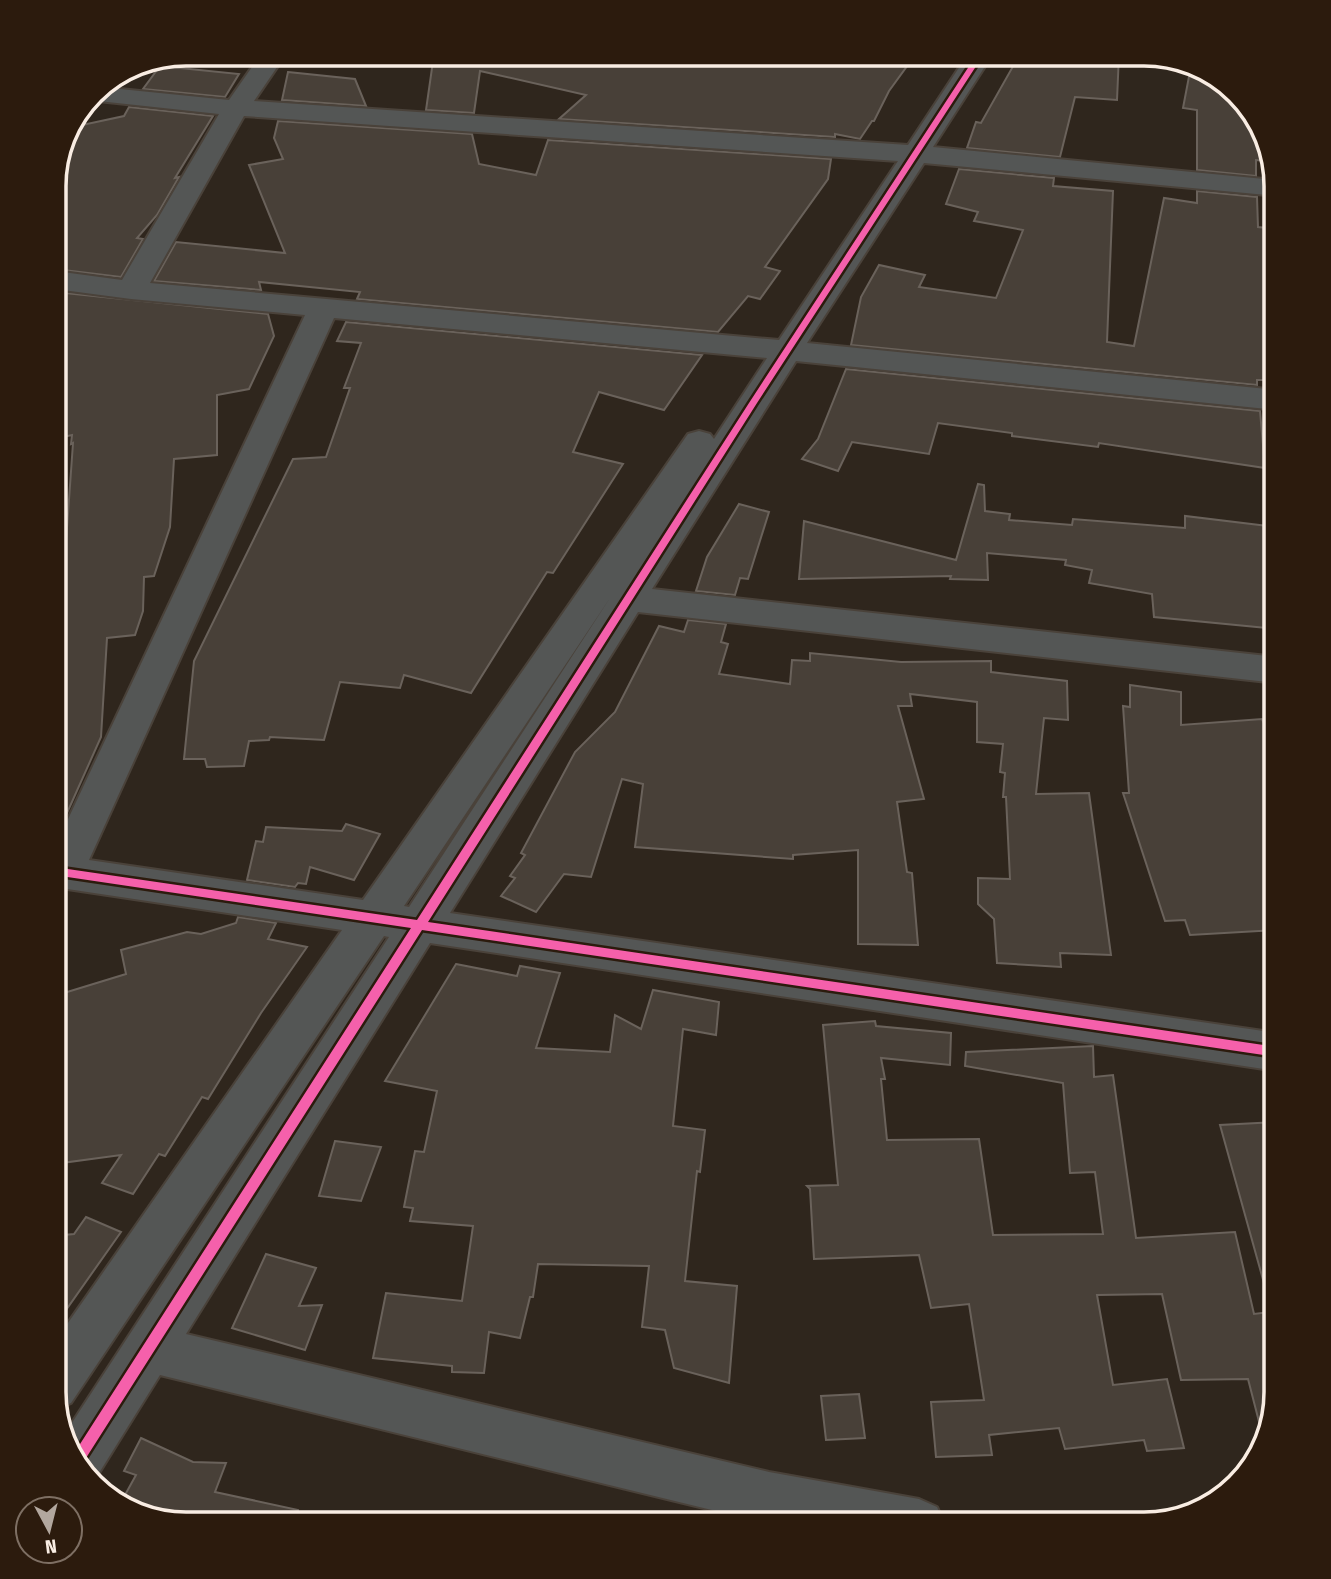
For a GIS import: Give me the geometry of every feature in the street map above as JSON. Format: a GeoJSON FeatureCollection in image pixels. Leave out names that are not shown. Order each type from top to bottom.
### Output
{"type":"FeatureCollection","features":[{"type":"Feature","properties":{"kind":"street"},"geometry":{"type":"LineString","coordinates":[[131,290],[236,108],[265,66]]}},
{"type":"Feature","properties":{"kind":"street"},"geometry":{"type":"LineString","coordinates":[[906,153],[950,67]]}},
{"type":"Feature","properties":{"kind":"street"},"geometry":{"type":"LineString","coordinates":[[66,1368],[374,918],[776,349],[906,153],[971,67]]}},
{"type":"Feature","properties":{"kind":"street"},"geometry":{"type":"LineString","coordinates":[[110,96],[236,108],[906,153],[1264,187]]}},
{"type":"Feature","properties":{"kind":"street"},"geometry":{"type":"LineString","coordinates":[[67,282],[131,290],[776,349],[1264,399]]}},
{"type":"Feature","properties":{"kind":"street"},"geometry":{"type":"LineString","coordinates":[[66,856],[323,308]]}},
{"type":"Feature","properties":{"kind":"street"},"geometry":{"type":"LineString","coordinates":[[83,1452],[630,599],[776,349]]}},
{"type":"Feature","properties":{"kind":"street"},"geometry":{"type":"LineString","coordinates":[[630,599],[1264,669]]}},
{"type":"Feature","properties":{"kind":"street"},"geometry":{"type":"LineString","coordinates":[[66,873],[1264,1050]]}},
{"type":"Feature","properties":{"kind":"street"},"geometry":{"type":"LineString","coordinates":[[149,1349],[769,1497],[849,1512]]}},
{"type":"Feature","properties":{"kind":"building"},"geometry":{"type":"Polygon","coordinates":[[[432,66],[907,67],[860,139],[835,134],[835,137],[559,119],[586,95],[480,71],[474,113],[426,110],[432,66]]]}},
{"type":"Feature","properties":{"kind":"building"},"geometry":{"type":"Polygon","coordinates":[[[175,67],[239,74],[225,97],[143,89],[156,71],[163,69],[175,67]]]}},
{"type":"Feature","properties":{"kind":"building"},"geometry":{"type":"Polygon","coordinates":[[[1013,67],[1118,67],[1117,100],[1075,97],[1060,157],[967,148],[976,122],[981,123],[1013,67]]]}},
{"type":"Feature","properties":{"kind":"building"},"geometry":{"type":"Polygon","coordinates":[[[288,72],[355,79],[366,106],[282,100],[288,72]]]}},
{"type":"Feature","properties":{"kind":"building"},"geometry":{"type":"Polygon","coordinates":[[[1189,76],[1218,91],[1240,113],[1252,133],[1261,160],[1256,160],[1256,176],[1197,170],[1197,110],[1183,108],[1189,76]]]}},
{"type":"Feature","properties":{"kind":"building"},"geometry":{"type":"Polygon","coordinates":[[[129,107],[213,116],[175,178],[179,177],[157,215],[137,238],[143,239],[121,277],[67,270],[67,178],[76,140],[85,124],[124,116],[129,107]]]}},
{"type":"Feature","properties":{"kind":"building"},"geometry":{"type":"Polygon","coordinates":[[[278,121],[472,134],[479,164],[536,175],[548,140],[831,159],[828,179],[765,267],[780,271],[760,299],[748,296],[718,332],[357,299],[360,292],[259,282],[261,290],[154,281],[176,242],[285,253],[249,165],[283,159],[274,138],[278,121]]]}},
{"type":"Feature","properties":{"kind":"building"},"geometry":{"type":"Polygon","coordinates":[[[959,169],[1054,178],[1053,186],[1113,191],[1107,342],[1134,346],[1164,198],[1197,203],[1197,191],[1257,197],[1258,227],[1264,228],[1264,380],[1257,380],[1257,385],[851,345],[861,297],[879,265],[925,275],[919,287],[996,298],[1023,230],[974,221],[978,212],[946,204],[959,169]]]}},
{"type":"Feature","properties":{"kind":"building"},"geometry":{"type":"Polygon","coordinates":[[[67,293],[268,314],[274,336],[249,389],[217,395],[217,455],[174,459],[170,527],[154,576],[144,577],[143,611],[135,635],[107,638],[101,737],[66,814],[67,532],[72,435],[67,436],[67,293]]]}},
{"type":"Feature","properties":{"kind":"building"},"geometry":{"type":"Polygon","coordinates":[[[346,322],[702,355],[664,410],[599,392],[573,452],[623,464],[553,573],[547,572],[471,693],[404,675],[400,688],[340,682],[324,740],[270,737],[269,740],[249,741],[244,766],[207,767],[205,759],[184,759],[194,661],[293,459],[326,457],[350,388],[344,388],[361,343],[337,341],[346,322]]]}},
{"type":"Feature","properties":{"kind":"building"},"geometry":{"type":"Polygon","coordinates":[[[846,369],[1260,411],[1264,468],[1099,443],[1098,447],[1012,436],[1012,433],[938,423],[929,454],[852,442],[838,471],[802,459],[818,439],[846,369]]]}},
{"type":"Feature","properties":{"kind":"building"},"geometry":{"type":"Polygon","coordinates":[[[978,484],[984,485],[985,511],[1010,514],[1009,520],[1072,525],[1073,519],[1185,528],[1185,516],[1264,525],[1264,628],[1154,617],[1152,594],[1089,583],[1092,570],[1065,565],[1066,560],[987,553],[988,580],[950,579],[951,576],[799,579],[804,521],[956,560],[978,484]]]}},
{"type":"Feature","properties":{"kind":"building"},"geometry":{"type":"Polygon","coordinates":[[[739,504],[769,512],[748,579],[740,578],[735,595],[696,591],[707,557],[739,504]]]}},
{"type":"Feature","properties":{"kind":"building"},"geometry":{"type":"Polygon","coordinates":[[[688,620],[726,624],[721,642],[728,644],[719,674],[790,684],[792,660],[810,661],[810,653],[901,662],[991,661],[991,672],[1067,681],[1068,720],[1044,718],[1036,794],[1089,793],[1111,955],[1060,953],[1061,967],[997,963],[994,919],[978,904],[978,878],[1010,879],[1006,797],[1003,797],[1005,773],[1000,772],[1003,744],[977,742],[977,702],[910,694],[912,706],[898,706],[924,799],[897,802],[907,872],[912,873],[918,945],[858,944],[858,850],[793,855],[793,859],[635,847],[643,784],[622,779],[591,877],[564,874],[536,912],[501,896],[515,878],[510,876],[525,855],[521,853],[575,752],[615,712],[659,626],[684,632],[688,620]]]}},
{"type":"Feature","properties":{"kind":"building"},"geometry":{"type":"Polygon","coordinates":[[[1130,685],[1181,692],[1181,725],[1262,719],[1264,931],[1190,935],[1185,920],[1165,921],[1123,793],[1129,793],[1123,706],[1130,707],[1130,685]]]}},
{"type":"Feature","properties":{"kind":"building"},"geometry":{"type":"Polygon","coordinates":[[[346,824],[380,834],[354,880],[310,867],[306,884],[298,883],[295,887],[247,880],[256,841],[263,842],[266,827],[342,831],[346,824]]]}},
{"type":"Feature","properties":{"kind":"building"},"geometry":{"type":"Polygon","coordinates":[[[238,917],[276,923],[268,939],[307,947],[261,1013],[208,1099],[202,1097],[165,1156],[159,1154],[133,1194],[102,1183],[121,1155],[66,1162],[66,992],[126,974],[121,950],[187,932],[201,934],[236,923],[238,917]]]}},
{"type":"Feature","properties":{"kind":"building"},"geometry":{"type":"Polygon","coordinates":[[[456,964],[517,976],[520,966],[560,973],[536,1048],[610,1052],[615,1015],[641,1029],[653,990],[719,1002],[716,1035],[683,1029],[673,1126],[705,1130],[700,1172],[697,1171],[685,1281],[737,1286],[729,1383],[674,1368],[665,1330],[642,1327],[649,1266],[538,1264],[533,1297],[530,1297],[520,1338],[489,1332],[484,1373],[452,1372],[452,1366],[373,1358],[386,1293],[462,1301],[473,1226],[410,1221],[413,1208],[404,1207],[415,1151],[424,1152],[437,1091],[385,1081],[456,964]]]}},
{"type":"Feature","properties":{"kind":"building"},"geometry":{"type":"Polygon","coordinates":[[[875,1021],[876,1026],[951,1033],[950,1065],[881,1058],[885,1079],[881,1079],[887,1140],[979,1139],[993,1235],[1103,1234],[1095,1172],[1070,1173],[1063,1083],[965,1066],[966,1052],[1093,1046],[1094,1077],[1113,1075],[1136,1238],[1235,1232],[1254,1314],[1264,1313],[1264,1393],[1260,1425],[1248,1379],[1181,1380],[1162,1294],[1097,1295],[1113,1385],[1167,1379],[1184,1448],[1147,1451],[1144,1440],[1065,1449],[1059,1428],[989,1435],[992,1455],[936,1457],[931,1402],[984,1400],[969,1304],[931,1308],[919,1255],[814,1259],[810,1189],[807,1186],[838,1185],[823,1025],[875,1021]]]}},
{"type":"Feature","properties":{"kind":"building"},"geometry":{"type":"Polygon","coordinates":[[[1264,1123],[1264,1283],[1220,1125],[1264,1123]]]}},
{"type":"Feature","properties":{"kind":"building"},"geometry":{"type":"Polygon","coordinates":[[[335,1141],[381,1147],[361,1201],[319,1196],[335,1141]]]}},
{"type":"Feature","properties":{"kind":"building"},"geometry":{"type":"Polygon","coordinates":[[[86,1217],[121,1232],[66,1310],[66,1235],[74,1234],[86,1217]]]}},
{"type":"Feature","properties":{"kind":"building"},"geometry":{"type":"Polygon","coordinates":[[[266,1254],[316,1268],[299,1306],[322,1305],[305,1350],[232,1328],[266,1254]]]}},
{"type":"Feature","properties":{"kind":"building"},"geometry":{"type":"Polygon","coordinates":[[[859,1394],[865,1438],[826,1440],[821,1396],[859,1394]]]}},
{"type":"Feature","properties":{"kind":"building"},"geometry":{"type":"Polygon","coordinates":[[[141,1438],[193,1462],[226,1463],[215,1492],[298,1512],[186,1512],[155,1508],[125,1495],[136,1475],[124,1471],[141,1438]]]}},
{"type":"Feature","properties":{"kind":"cycle path"},"geometry":{"type":"LineString","coordinates":[[83,1452],[753,403],[973,67]]}},
{"type":"Feature","properties":{"kind":"cycle path"},"geometry":{"type":"LineString","coordinates":[[66,873],[1264,1050]]}}]}
